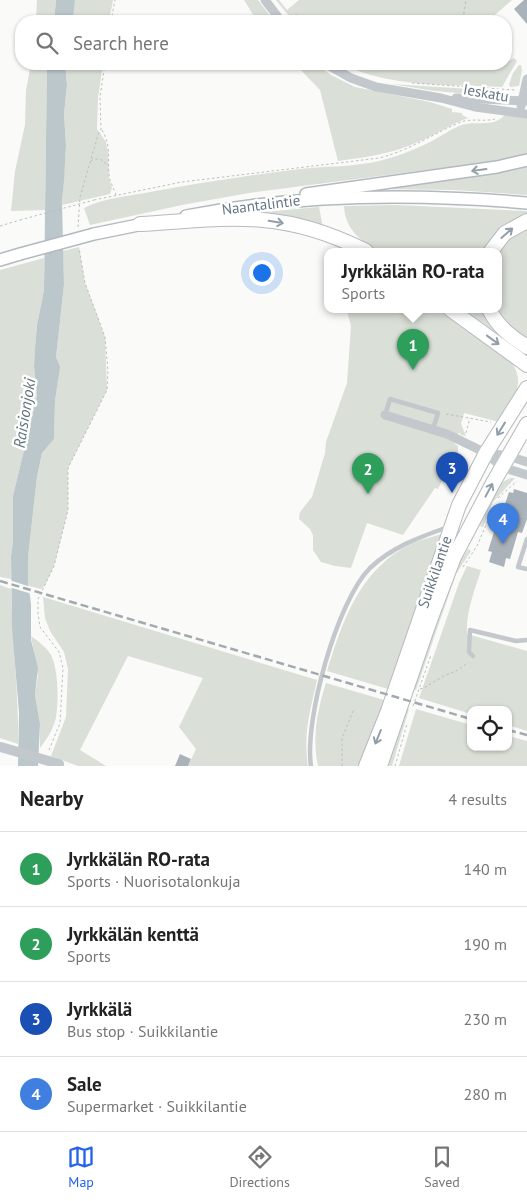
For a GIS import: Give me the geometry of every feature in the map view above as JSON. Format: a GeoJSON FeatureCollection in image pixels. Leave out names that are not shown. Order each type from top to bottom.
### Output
{"type":"FeatureCollection","features":[{"type":"Feature","properties":{"kind":"main road"},"geometry":{"type":"LineString","coordinates":[[243,206],[328,190],[496,167],[527,160]]}},
{"type":"Feature","properties":{"kind":"main road","name":"Naantalintie"},"geometry":{"type":"LineString","coordinates":[[0,260],[94,234],[243,206],[301,200],[389,196],[458,198],[527,204]]}},
{"type":"Feature","properties":{"kind":"main road"},"geometry":{"type":"LineString","coordinates":[[140,224],[216,220],[264,220],[317,231],[360,248]]}},
{"type":"Feature","properties":{"kind":"main road"},"geometry":{"type":"LineString","coordinates":[[493,248],[505,233],[527,221]]}},
{"type":"Feature","properties":{"kind":"main road"},"geometry":{"type":"LineString","coordinates":[[456,313],[527,365]]}},
{"type":"Feature","properties":{"kind":"main road"},"geometry":{"type":"LineString","coordinates":[[491,313],[499,326],[508,335],[527,347]]}},
{"type":"Feature","properties":{"kind":"main road","name":"Suikkilantie"},"geometry":{"type":"LineString","coordinates":[[380,766],[444,580],[461,525],[468,486],[486,453],[527,388]]}},
{"type":"Feature","properties":{"kind":"main road","name":"Suikkilantie"},"geometry":{"type":"LineString","coordinates":[[366,766],[461,525],[505,461],[527,424]]}},
{"type":"Feature","properties":{"kind":"street"},"geometry":{"type":"LineString","coordinates":[[265,0],[276,15]]}},
{"type":"Feature","properties":{"kind":"street","name":"Ieskatu"},"geometry":{"type":"LineString","coordinates":[[336,70],[366,84],[441,98],[476,107],[524,113]]}},
{"type":"Feature","properties":{"kind":"street"},"geometry":{"type":"LineString","coordinates":[[524,113],[527,79]]}},
{"type":"Feature","properties":{"kind":"street","name":"Ieskatu"},"geometry":{"type":"LineString","coordinates":[[441,98],[525,101]]}},
{"type":"Feature","properties":{"kind":"street"},"geometry":{"type":"LineString","coordinates":[[385,416],[447,434],[505,461],[524,474]]}},
{"type":"Feature","properties":{"kind":"street"},"geometry":{"type":"LineString","coordinates":[[505,461],[527,462]]}},
{"type":"Feature","properties":{"kind":"street"},"geometry":{"type":"LineString","coordinates":[[1,747],[59,764]]}},
{"type":"Feature","properties":{"kind":"lane"},"geometry":{"type":"LineString","coordinates":[[385,416],[390,398],[438,413],[433,429]]}},
{"type":"Feature","properties":{"kind":"lane"},"geometry":{"type":"LineString","coordinates":[[311,766],[310,732],[316,696],[336,632],[350,596],[370,568],[394,550],[422,536],[461,525]]}},
{"type":"Feature","properties":{"kind":"lane"},"geometry":{"type":"LineString","coordinates":[[527,539],[518,567],[527,569]]}},
{"type":"Feature","properties":{"kind":"lane"},"geometry":{"type":"LineString","coordinates":[[473,656],[469,652],[470,630],[516,641],[527,640]]}},
{"type":"Feature","properties":{"kind":"path"},"geometry":{"type":"LineString","coordinates":[[112,15],[115,0]]}},
{"type":"Feature","properties":{"kind":"path"},"geometry":{"type":"LineString","coordinates":[[464,15],[466,0]]}},
{"type":"Feature","properties":{"kind":"path"},"geometry":{"type":"LineString","coordinates":[[104,70],[100,97],[101,129],[110,152],[110,180],[116,196]]}},
{"type":"Feature","properties":{"kind":"path"},"geometry":{"type":"LineString","coordinates":[[410,83],[518,90]]}},
{"type":"Feature","properties":{"kind":"path"},"geometry":{"type":"LineString","coordinates":[[0,226],[94,200],[182,182],[379,158],[406,150],[463,121],[498,119]]}},
{"type":"Feature","properties":{"kind":"path"},"geometry":{"type":"LineString","coordinates":[[79,234],[80,197],[101,129]]}},
{"type":"Feature","properties":{"kind":"path"},"geometry":{"type":"LineString","coordinates":[[90,162],[94,159],[100,159],[109,167]]}},
{"type":"Feature","properties":{"kind":"path"},"geometry":{"type":"LineString","coordinates":[[48,754],[60,723],[63,668],[59,652],[40,627],[38,599],[54,566],[68,510],[68,468],[107,390],[108,380],[105,337],[85,283],[79,247]]}},
{"type":"Feature","properties":{"kind":"path"},"geometry":{"type":"LineString","coordinates":[[438,413],[470,417],[496,424]]}},
{"type":"Feature","properties":{"kind":"path"},"geometry":{"type":"LineString","coordinates":[[496,502],[524,474]]}},
{"type":"Feature","properties":{"kind":"path"},"geometry":{"type":"LineString","coordinates":[[460,571],[477,546],[492,510]]}},
{"type":"Feature","properties":{"kind":"path"},"geometry":{"type":"LineString","coordinates":[[520,516],[527,518]]}},
{"type":"Feature","properties":{"kind":"path"},"geometry":{"type":"LineString","coordinates":[[413,707],[432,652]]}},
{"type":"Feature","properties":{"kind":"path"},"geometry":{"type":"LineString","coordinates":[[420,689],[426,688],[441,677],[454,674],[473,656]]}},
{"type":"Feature","properties":{"kind":"path"},"geometry":{"type":"LineString","coordinates":[[342,766],[342,738],[354,709]]}},
{"type":"Feature","properties":{"kind":"path"},"geometry":{"type":"LineString","coordinates":[[395,766],[407,724]]}},
{"type":"Feature","properties":{"kind":"shaded area"},"geometry":{"type":"Polygon","coordinates":[[[37,0],[56,0],[55,15],[36,15],[37,0]]]}},
{"type":"Feature","properties":{"kind":"shaded area"},"geometry":{"type":"Polygon","coordinates":[[[56,0],[75,0],[74,15],[55,15],[56,0]]]}},
{"type":"Feature","properties":{"kind":"shaded area"},"geometry":{"type":"Polygon","coordinates":[[[75,0],[113,0],[110,15],[74,15],[75,0]]]}},
{"type":"Feature","properties":{"kind":"shaded area"},"geometry":{"type":"Polygon","coordinates":[[[244,0],[258,0],[269,15],[253,15],[244,0]]]}},
{"type":"Feature","properties":{"kind":"shaded area"},"geometry":{"type":"Polygon","coordinates":[[[276,0],[279,0],[287,10],[299,0],[512,0],[495,15],[288,15],[276,0]]]}},
{"type":"Feature","properties":{"kind":"shaded area"},"geometry":{"type":"Polygon","coordinates":[[[514,58],[517,61],[512,70],[512,59],[514,58]]]}},
{"type":"Feature","properties":{"kind":"shaded area"},"geometry":{"type":"Polygon","coordinates":[[[521,65],[522,70],[519,86],[510,87],[509,84],[513,73],[521,65]]]}},
{"type":"Feature","properties":{"kind":"shaded area"},"geometry":{"type":"Polygon","coordinates":[[[30,70],[47,70],[45,210],[11,211],[15,171],[25,125],[26,90],[30,70]]]}},
{"type":"Feature","properties":{"kind":"shaded area"},"geometry":{"type":"Polygon","coordinates":[[[47,70],[66,70],[67,85],[64,114],[66,145],[62,201],[64,285],[56,357],[60,367],[55,401],[54,439],[42,453],[37,477],[28,557],[31,640],[38,668],[35,695],[40,724],[38,766],[18,766],[19,712],[12,628],[11,556],[13,496],[37,396],[34,366],[37,325],[44,290],[47,70]]]}},
{"type":"Feature","properties":{"kind":"shaded area"},"geometry":{"type":"Polygon","coordinates":[[[66,70],[102,70],[98,98],[97,129],[106,142],[109,179],[112,188],[110,194],[62,205],[66,145],[64,114],[67,85],[66,70]]]}},
{"type":"Feature","properties":{"kind":"shaded area"},"geometry":{"type":"Polygon","coordinates":[[[301,70],[324,70],[355,87],[430,102],[452,109],[452,112],[462,113],[462,115],[468,118],[408,146],[379,154],[338,161],[320,90],[301,70]]]}},
{"type":"Feature","properties":{"kind":"shaded area"},"geometry":{"type":"Polygon","coordinates":[[[356,70],[512,70],[502,87],[441,85],[399,81],[356,70]]]}},
{"type":"Feature","properties":{"kind":"shaded area"},"geometry":{"type":"Polygon","coordinates":[[[391,84],[502,91],[501,97],[435,91],[391,84]]]}},
{"type":"Feature","properties":{"kind":"shaded area"},"geometry":{"type":"Polygon","coordinates":[[[505,115],[527,118],[527,153],[504,160],[249,193],[90,225],[84,208],[117,198],[206,182],[300,169],[379,161],[420,147],[459,126],[471,123],[494,122],[505,115]]]}},
{"type":"Feature","properties":{"kind":"shaded area"},"geometry":{"type":"Polygon","coordinates":[[[527,165],[527,195],[454,190],[379,189],[527,165]]]}},
{"type":"Feature","properties":{"kind":"shaded area"},"geometry":{"type":"Polygon","coordinates":[[[396,205],[527,211],[527,217],[491,248],[374,248],[360,238],[351,228],[347,221],[344,206],[396,205]]]}},
{"type":"Feature","properties":{"kind":"shaded area"},"geometry":{"type":"Polygon","coordinates":[[[319,207],[323,228],[262,214],[263,212],[319,207]]]}},
{"type":"Feature","properties":{"kind":"shaded area"},"geometry":{"type":"Polygon","coordinates":[[[527,226],[527,338],[516,333],[498,313],[502,313],[502,248],[500,248],[512,234],[527,226]]]}},
{"type":"Feature","properties":{"kind":"shaded area"},"geometry":{"type":"Polygon","coordinates":[[[79,247],[85,283],[105,337],[107,390],[68,468],[68,510],[54,566],[45,585],[41,589],[29,586],[28,557],[37,477],[42,453],[54,439],[55,401],[59,371],[56,357],[64,285],[63,251],[79,247]]]}},
{"type":"Feature","properties":{"kind":"shaded area"},"geometry":{"type":"Polygon","coordinates":[[[44,258],[44,290],[37,325],[34,366],[37,396],[13,496],[11,579],[0,577],[0,270],[44,258]]]}},
{"type":"Feature","properties":{"kind":"shaded area"},"geometry":{"type":"Polygon","coordinates":[[[348,313],[443,313],[512,363],[518,379],[516,393],[499,422],[464,413],[461,424],[466,436],[461,435],[459,432],[455,444],[458,446],[458,462],[444,476],[438,489],[435,488],[403,535],[367,523],[351,568],[321,562],[313,550],[313,535],[310,529],[299,519],[300,512],[312,497],[325,453],[326,442],[347,383],[351,326],[348,313]]]}},
{"type":"Feature","properties":{"kind":"shaded area"},"geometry":{"type":"Polygon","coordinates":[[[469,313],[484,313],[502,337],[469,313]]]}},
{"type":"Feature","properties":{"kind":"shaded area"},"geometry":{"type":"Polygon","coordinates":[[[511,478],[515,478],[493,502],[483,527],[480,526],[487,505],[495,491],[499,485],[511,478]]]}},
{"type":"Feature","properties":{"kind":"shaded area"},"geometry":{"type":"Polygon","coordinates":[[[442,534],[388,689],[327,671],[347,615],[356,597],[379,566],[413,543],[442,534]]]}},
{"type":"Feature","properties":{"kind":"shaded area"},"geometry":{"type":"Polygon","coordinates":[[[468,549],[471,551],[456,574],[416,690],[412,689],[456,568],[468,549]]]}},
{"type":"Feature","properties":{"kind":"shaded area"},"geometry":{"type":"Polygon","coordinates":[[[467,566],[481,570],[469,610],[467,634],[527,651],[527,731],[512,726],[512,706],[467,706],[467,713],[419,698],[459,583],[467,566]]]}},
{"type":"Feature","properties":{"kind":"shaded area"},"geometry":{"type":"Polygon","coordinates":[[[0,585],[11,589],[18,744],[0,738],[0,585]]]}},
{"type":"Feature","properties":{"kind":"shaded area"},"geometry":{"type":"Polygon","coordinates":[[[43,597],[317,680],[307,733],[308,766],[188,766],[196,749],[179,727],[203,678],[128,656],[80,750],[106,766],[78,766],[51,756],[66,717],[68,669],[64,652],[50,631],[45,618],[43,597]]]}},
{"type":"Feature","properties":{"kind":"shaded area"},"geometry":{"type":"Polygon","coordinates":[[[31,636],[51,655],[57,685],[55,721],[40,748],[40,724],[35,695],[38,676],[31,636]]]}},
{"type":"Feature","properties":{"kind":"shaded area"},"geometry":{"type":"Polygon","coordinates":[[[326,683],[384,700],[358,766],[318,766],[315,745],[316,724],[326,683]]]}},
{"type":"Feature","properties":{"kind":"shaded area"},"geometry":{"type":"Polygon","coordinates":[[[405,707],[409,709],[392,766],[387,766],[405,707]]]}},
{"type":"Feature","properties":{"kind":"shaded area"},"geometry":{"type":"Polygon","coordinates":[[[416,709],[467,724],[467,751],[512,751],[512,737],[527,741],[527,766],[399,766],[416,709]]]}},
{"type":"Feature","properties":{"kind":"pier"},"geometry":{"type":"Polygon","coordinates":[[[9,580],[31,587],[32,594],[9,587],[9,580]]]}},
{"type":"Feature","properties":{"kind":"building"},"geometry":{"type":"Polygon","coordinates":[[[524,0],[527,0],[527,24],[514,9],[524,0]]]}},
{"type":"Feature","properties":{"kind":"building"},"geometry":{"type":"Polygon","coordinates":[[[514,489],[527,493],[527,519],[522,533],[518,532],[510,559],[506,558],[504,567],[489,562],[492,552],[488,551],[495,529],[492,528],[498,505],[504,507],[509,492],[513,493],[514,489]]]}},
{"type":"Feature","properties":{"kind":"building"},"geometry":{"type":"Polygon","coordinates":[[[180,754],[191,759],[188,766],[175,766],[180,754]]]}},
{"type":"Feature","properties":{"kind":"railway"},"geometry":{"type":"LineString","coordinates":[[0,581],[467,718]]}},
{"type":"Feature","properties":{"kind":"railway"},"geometry":{"type":"LineString","coordinates":[[512,731],[527,735]]}},
{"type":"Feature","properties":{"kind":"place","name":"Jyrkkälän RO-rata"},"geometry":{"type":"Point","coordinates":[413,370]}},
{"type":"Feature","properties":{"kind":"place","name":"Jyrkkälä"},"geometry":{"type":"Point","coordinates":[452,493]}},
{"type":"Feature","properties":{"kind":"place","name":"Jyrkkälän kenttä"},"geometry":{"type":"Point","coordinates":[368,494]}},
{"type":"Feature","properties":{"kind":"place","name":"Sale"},"geometry":{"type":"Point","coordinates":[503,544]}},
{"type":"Feature","properties":{"kind":"water label","name":"Raisionjoki"},"geometry":{"type":"Point","coordinates":[24,413]}}]}
